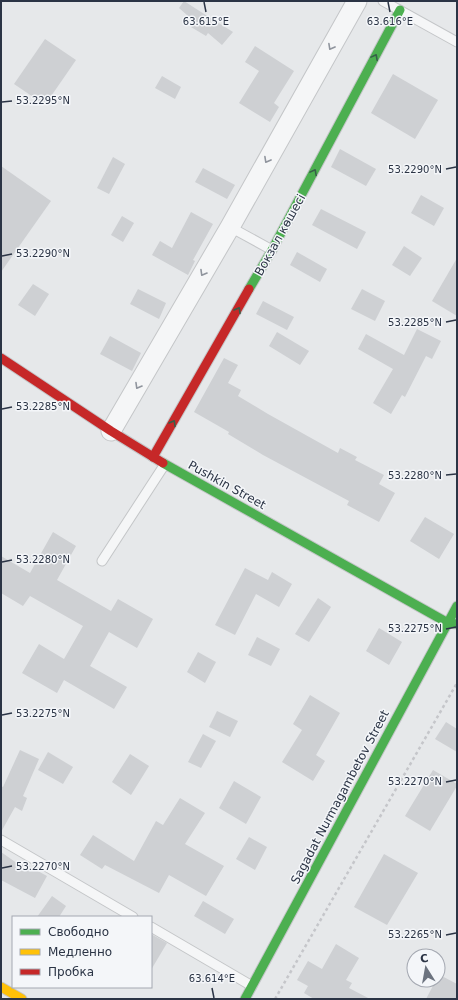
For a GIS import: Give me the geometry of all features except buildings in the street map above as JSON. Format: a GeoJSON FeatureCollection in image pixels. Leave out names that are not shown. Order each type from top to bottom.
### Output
{"type":"FeatureCollection","features":[{"type":"Feature","properties":{"kind":"street"},"geometry":{"type":"LineString","coordinates":[[112,432],[230,227],[357,1]]}},
{"type":"Feature","properties":{"kind":"street","name":"Вокзал көшесі"},"geometry":{"type":"LineString","coordinates":[[153,457],[272,250],[400,10]]}},
{"type":"Feature","properties":{"kind":"street","name":"Pushkin Street"},"geometry":{"type":"LineString","coordinates":[[1,358],[112,432],[153,457],[452,624]]}},
{"type":"Feature","properties":{"kind":"street","name":"Sagadat Nurmagambetov Street"},"geometry":{"type":"LineString","coordinates":[[245,999],[452,624],[457,606]]}},
{"type":"Feature","properties":{"kind":"street"},"geometry":{"type":"LineString","coordinates":[[452,624],[457,635]]}},
{"type":"Feature","properties":{"kind":"street"},"geometry":{"type":"LineString","coordinates":[[1,987],[22,999]]}},
{"type":"Feature","properties":{"kind":"lane"},"geometry":{"type":"LineString","coordinates":[[383,1],[457,42]]}},
{"type":"Feature","properties":{"kind":"lane"},"geometry":{"type":"LineString","coordinates":[[230,227],[272,250]]}},
{"type":"Feature","properties":{"kind":"lane"},"geometry":{"type":"LineString","coordinates":[[102,561],[165,464]]}},
{"type":"Feature","properties":{"kind":"lane"},"geometry":{"type":"LineString","coordinates":[[1,840],[131,916]]}},
{"type":"Feature","properties":{"kind":"lane"},"geometry":{"type":"LineString","coordinates":[[152,929],[252,986]]}},
{"type":"Feature","properties":{"kind":"path"},"geometry":{"type":"LineString","coordinates":[[275,999],[457,683]]}},
{"type":"Feature","properties":{"kind":"traffic: fast"},"geometry":{"type":"LineString","coordinates":[[249,289],[272,250],[400,10]]}},
{"type":"Feature","properties":{"kind":"traffic: fast"},"geometry":{"type":"LineString","coordinates":[[163,463],[448,623],[457,624]]}},
{"type":"Feature","properties":{"kind":"traffic: fast"},"geometry":{"type":"LineString","coordinates":[[245,999],[457,606]]}},
{"type":"Feature","properties":{"kind":"traffic: slow"},"geometry":{"type":"LineString","coordinates":[[1,987],[22,999]]}},
{"type":"Feature","properties":{"kind":"traffic: jam"},"geometry":{"type":"LineString","coordinates":[[153,457],[249,289]]}},
{"type":"Feature","properties":{"kind":"traffic: jam"},"geometry":{"type":"LineString","coordinates":[[1,358],[111,431],[163,463]]}}]}
